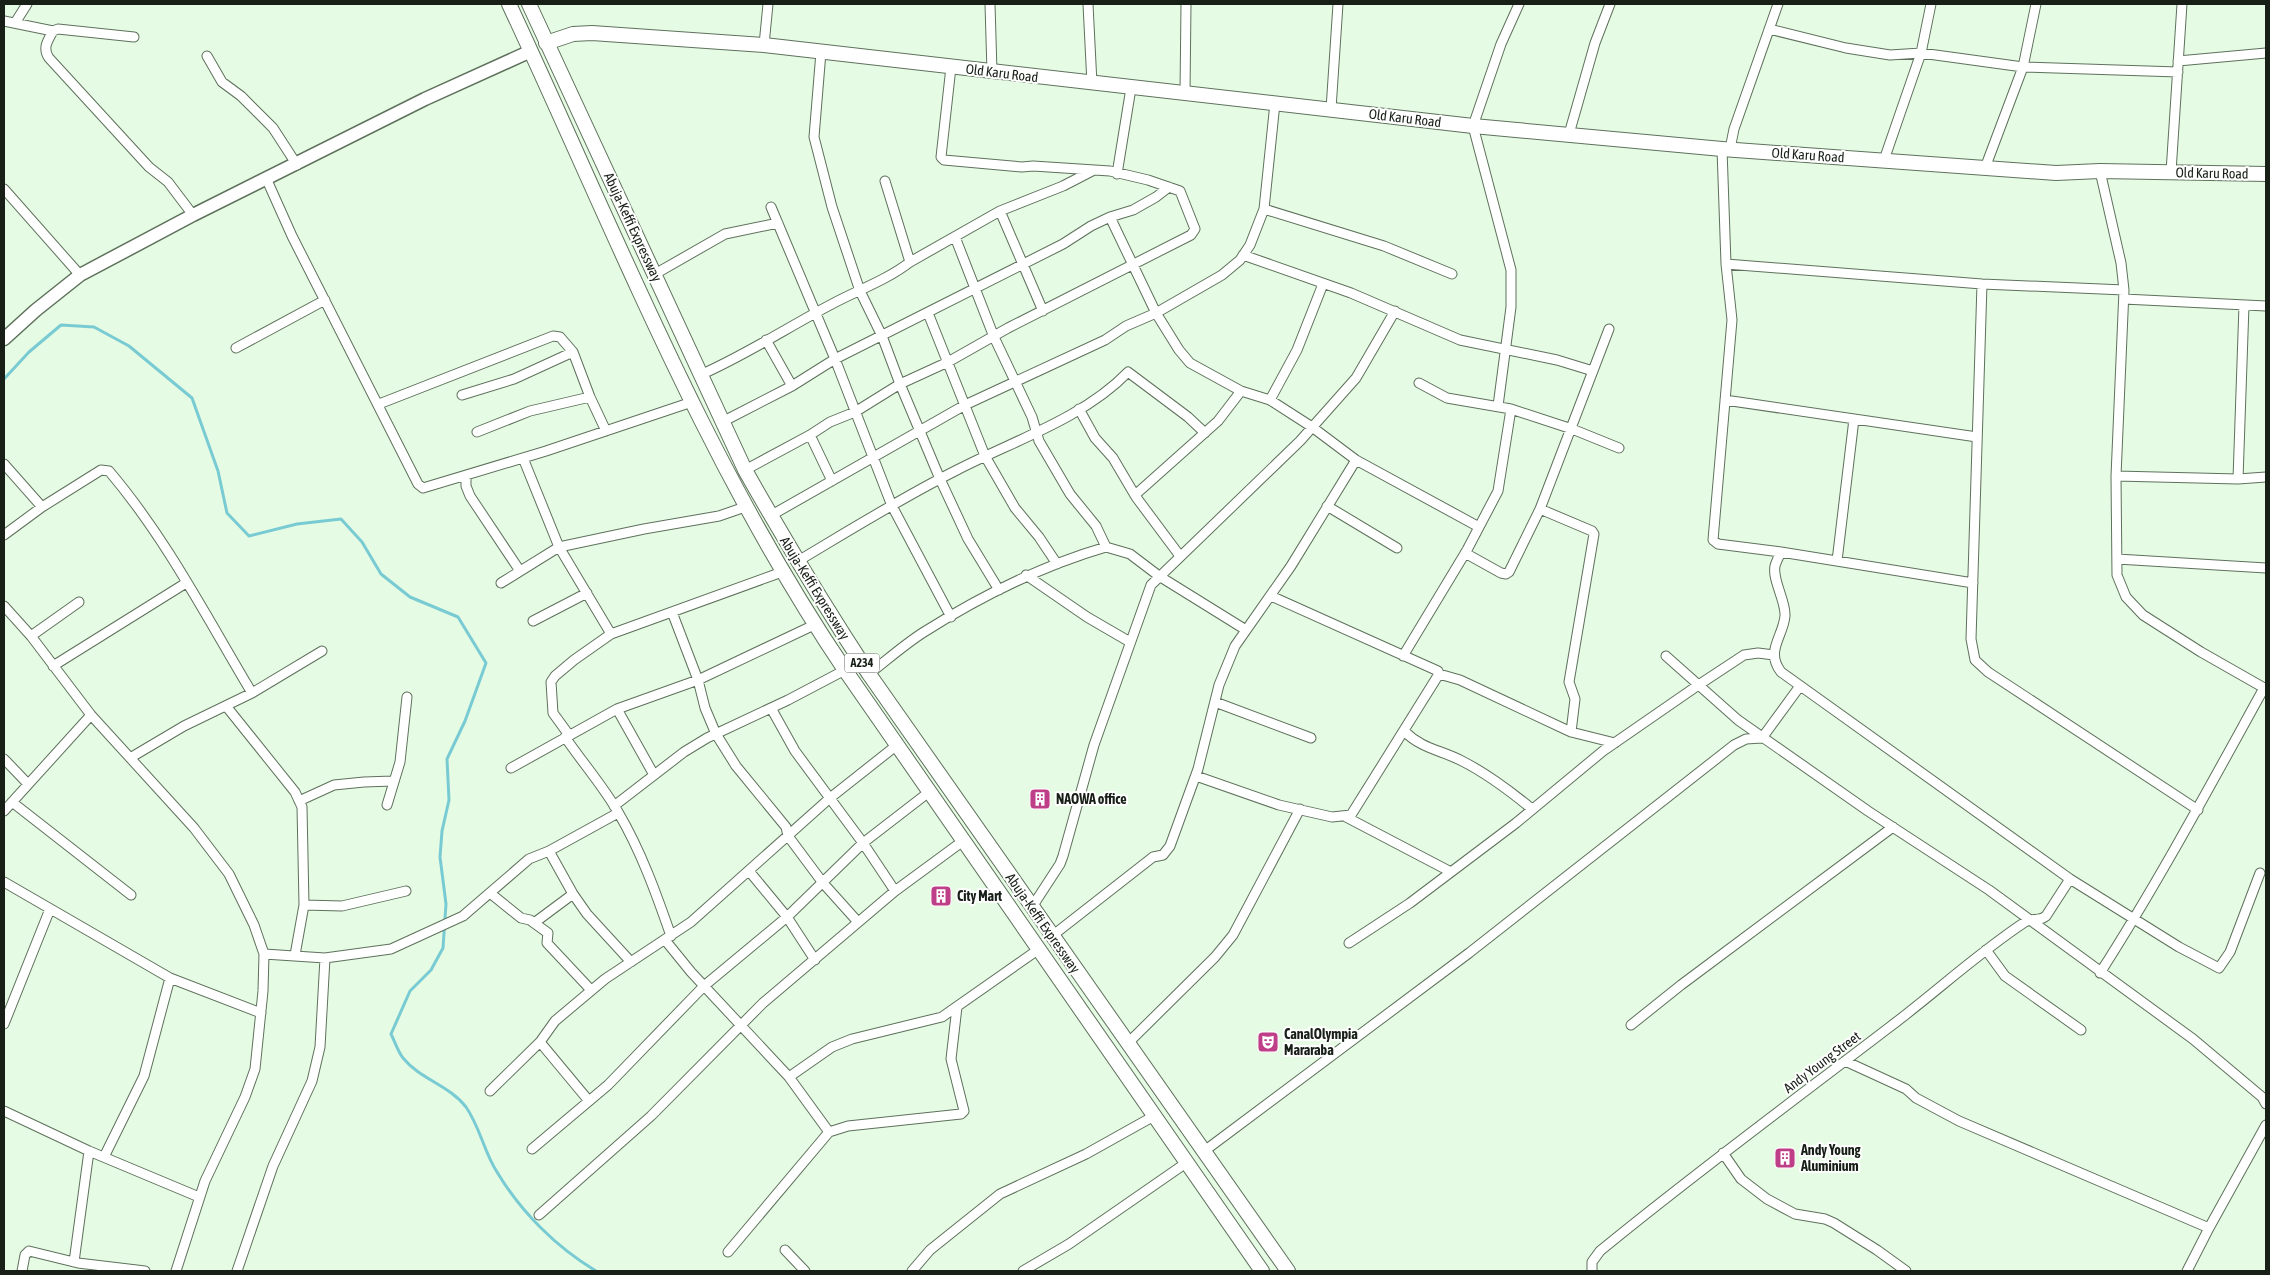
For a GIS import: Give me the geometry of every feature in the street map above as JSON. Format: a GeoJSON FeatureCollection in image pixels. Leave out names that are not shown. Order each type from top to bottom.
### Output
{"type":"FeatureCollection","features":[{"type":"Feature","properties":{"kind":"main road","name":"Abuja-Keffi Expressway"},"geometry":{"type":"LineString","coordinates":[[509,4],[692,402],[745,507],[782,572],[814,625],[1154,1116],[1258,1270]]}},
{"type":"Feature","properties":{"kind":"main road","name":"Abuja-Keffi Expressway"},"geometry":{"type":"LineString","coordinates":[[529,4],[722,422],[770,516],[832,618],[869,674],[1288,1271]]}},
{"type":"Feature","properties":{"kind":"main road","name":"Old Karu Road"},"geometry":{"type":"LineString","coordinates":[[546,43],[567,36],[592,33],[764,45],[1092,84],[1473,126],[1726,149],[2056,173],[2100,171],[2266,174]]}},
{"type":"Feature","properties":{"kind":"main road"},"geometry":{"type":"LineString","coordinates":[[4,339],[80,275],[193,215],[425,99],[531,51]]}},
{"type":"Feature","properties":{"kind":"street"},"geometry":{"type":"LineString","coordinates":[[15,23],[27,4]]}},
{"type":"Feature","properties":{"kind":"street"},"geometry":{"type":"LineString","coordinates":[[764,45],[768,4]]}},
{"type":"Feature","properties":{"kind":"street"},"geometry":{"type":"LineString","coordinates":[[990,4],[992,72]]}},
{"type":"Feature","properties":{"kind":"street"},"geometry":{"type":"LineString","coordinates":[[1088,4],[1092,84]]}},
{"type":"Feature","properties":{"kind":"street"},"geometry":{"type":"LineString","coordinates":[[1185,94],[1186,4]]}},
{"type":"Feature","properties":{"kind":"street"},"geometry":{"type":"LineString","coordinates":[[1331,109],[1338,4]]}},
{"type":"Feature","properties":{"kind":"street"},"geometry":{"type":"LineString","coordinates":[[1498,406],[1510,307],[1511,270],[1473,126],[1501,44],[1519,4]]}},
{"type":"Feature","properties":{"kind":"street"},"geometry":{"type":"LineString","coordinates":[[1569,134],[1595,44],[1610,4]]}},
{"type":"Feature","properties":{"kind":"street"},"geometry":{"type":"LineString","coordinates":[[1778,4],[1726,149],[1726,264],[1732,320],[1713,540],[1718,544],[1781,552],[1973,583]]}},
{"type":"Feature","properties":{"kind":"street"},"geometry":{"type":"LineString","coordinates":[[1884,160],[1921,53],[1931,4]]}},
{"type":"Feature","properties":{"kind":"street"},"geometry":{"type":"LineString","coordinates":[[1985,168],[2023,67],[2036,4]]}},
{"type":"Feature","properties":{"kind":"street"},"geometry":{"type":"LineString","coordinates":[[2171,172],[2182,4]]}},
{"type":"Feature","properties":{"kind":"street"},"geometry":{"type":"LineString","coordinates":[[4,21],[53,31],[58,29],[134,37]]}},
{"type":"Feature","properties":{"kind":"street"},"geometry":{"type":"LineString","coordinates":[[1769,29],[1890,55],[1921,53],[2023,67],[2178,72]]}},
{"type":"Feature","properties":{"kind":"street"},"geometry":{"type":"LineString","coordinates":[[53,31],[47,42],[46,54],[49,58],[149,167],[168,182],[193,215]]}},
{"type":"Feature","properties":{"kind":"street"},"geometry":{"type":"LineString","coordinates":[[820,52],[814,137],[832,207],[860,291],[882,336],[940,479],[968,539],[999,590]]}},
{"type":"Feature","properties":{"kind":"street"},"geometry":{"type":"LineString","coordinates":[[2178,61],[2266,53]]}},
{"type":"Feature","properties":{"kind":"street"},"geometry":{"type":"LineString","coordinates":[[207,56],[222,82],[241,96],[272,128],[297,164]]}},
{"type":"Feature","properties":{"kind":"street"},"geometry":{"type":"LineString","coordinates":[[745,470],[830,422],[855,412],[900,384],[948,362],[1191,235],[1195,229],[1180,191],[1169,187],[1093,170],[1022,167],[944,160],[941,157],[951,67]]}},
{"type":"Feature","properties":{"kind":"street"},"geometry":{"type":"LineString","coordinates":[[1117,174],[1130,88]]}},
{"type":"Feature","properties":{"kind":"street"},"geometry":{"type":"LineString","coordinates":[[770,516],[965,405],[1105,340],[1126,326],[1156,313],[1222,275],[1243,255],[1250,245],[1264,209],[1276,103]]}},
{"type":"Feature","properties":{"kind":"street"},"geometry":{"type":"LineString","coordinates":[[700,375],[732,361],[815,313],[899,270],[1000,211],[1063,186],[1093,170]]}},
{"type":"Feature","properties":{"kind":"street"},"geometry":{"type":"LineString","coordinates":[[2100,171],[2121,263],[2124,294],[2116,476],[2117,575],[2126,597],[2143,615],[2201,652],[2265,689],[2198,810],[2134,920],[2100,973]]}},
{"type":"Feature","properties":{"kind":"street"},"geometry":{"type":"LineString","coordinates":[[266,178],[292,236],[418,484],[423,488],[523,458],[692,402]]}},
{"type":"Feature","properties":{"kind":"street"},"geometry":{"type":"LineString","coordinates":[[885,181],[910,262]]}},
{"type":"Feature","properties":{"kind":"street"},"geometry":{"type":"LineString","coordinates":[[722,422],[792,386],[835,359],[928,312],[975,291],[996,276],[1063,244],[1091,226],[1110,217],[1133,210],[1169,187]]}},
{"type":"Feature","properties":{"kind":"street"},"geometry":{"type":"LineString","coordinates":[[4,189],[80,275]]}},
{"type":"Feature","properties":{"kind":"street"},"geometry":{"type":"LineString","coordinates":[[771,207],[835,359],[892,506],[951,617]]}},
{"type":"Feature","properties":{"kind":"street"},"geometry":{"type":"LineString","coordinates":[[1264,209],[1384,246],[1452,274]]}},
{"type":"Feature","properties":{"kind":"street"},"geometry":{"type":"LineString","coordinates":[[1000,211],[1043,311]]}},
{"type":"Feature","properties":{"kind":"street"},"geometry":{"type":"LineString","coordinates":[[1110,217],[1156,313],[1190,364],[1241,391],[1270,400],[1356,460],[1479,527]]}},
{"type":"Feature","properties":{"kind":"street"},"geometry":{"type":"LineString","coordinates":[[655,274],[725,234],[778,223]]}},
{"type":"Feature","properties":{"kind":"street"},"geometry":{"type":"LineString","coordinates":[[955,237],[975,291],[994,337],[1016,382],[1039,441],[1070,494],[1096,526],[1106,547]]}},
{"type":"Feature","properties":{"kind":"street"},"geometry":{"type":"LineString","coordinates":[[1243,255],[1394,311],[1451,337],[1594,371]]}},
{"type":"Feature","properties":{"kind":"street"},"geometry":{"type":"LineString","coordinates":[[1726,264],[2266,306]]}},
{"type":"Feature","properties":{"kind":"street"},"geometry":{"type":"LineString","coordinates":[[1270,400],[1297,350],[1323,284]]}},
{"type":"Feature","properties":{"kind":"street"},"geometry":{"type":"LineString","coordinates":[[1982,284],[1971,640],[1975,660],[1988,672],[2198,810]]}},
{"type":"Feature","properties":{"kind":"street"},"geometry":{"type":"LineString","coordinates":[[236,348],[326,300]]}},
{"type":"Feature","properties":{"kind":"street"},"geometry":{"type":"LineString","coordinates":[[2238,479],[2244,305]]}},
{"type":"Feature","properties":{"kind":"street"},"geometry":{"type":"LineString","coordinates":[[1032,907],[1063,856],[1094,744],[1151,585],[1312,428],[1356,378],[1394,311]]}},
{"type":"Feature","properties":{"kind":"street"},"geometry":{"type":"LineString","coordinates":[[928,312],[985,456],[1015,508],[1039,537],[1057,564]]}},
{"type":"Feature","properties":{"kind":"street"},"geometry":{"type":"LineString","coordinates":[[1465,553],[1506,574],[1525,542],[1540,510],[1609,329]]}},
{"type":"Feature","properties":{"kind":"street"},"geometry":{"type":"LineString","coordinates":[[379,404],[553,336],[560,337],[573,352],[590,397],[606,431]]}},
{"type":"Feature","properties":{"kind":"street"},"geometry":{"type":"LineString","coordinates":[[766,340],[792,386]]}},
{"type":"Feature","properties":{"kind":"street"},"geometry":{"type":"LineString","coordinates":[[462,395],[514,379],[573,352]]}},
{"type":"Feature","properties":{"kind":"street"},"geometry":{"type":"LineString","coordinates":[[798,561],[940,479],[1036,432],[1096,399],[1128,372],[1188,417],[1205,433]]}},
{"type":"Feature","properties":{"kind":"street"},"geometry":{"type":"LineString","coordinates":[[1419,383],[1447,398],[1511,409],[1572,429],[1619,448]]}},
{"type":"Feature","properties":{"kind":"street"},"geometry":{"type":"LineString","coordinates":[[1135,495],[1227,412],[1241,391]]}},
{"type":"Feature","properties":{"kind":"street"},"geometry":{"type":"LineString","coordinates":[[477,432],[530,411],[590,397]]}},
{"type":"Feature","properties":{"kind":"street"},"geometry":{"type":"LineString","coordinates":[[1725,400],[1977,437]]}},
{"type":"Feature","properties":{"kind":"street"},"geometry":{"type":"LineString","coordinates":[[1079,408],[1095,438],[1113,458],[1135,495],[1180,556]]}},
{"type":"Feature","properties":{"kind":"street"},"geometry":{"type":"LineString","coordinates":[[1402,656],[1465,553],[1498,491],[1511,409]]}},
{"type":"Feature","properties":{"kind":"street"},"geometry":{"type":"LineString","coordinates":[[1837,561],[1854,419]]}},
{"type":"Feature","properties":{"kind":"street"},"geometry":{"type":"LineString","coordinates":[[810,435],[832,481]]}},
{"type":"Feature","properties":{"kind":"street"},"geometry":{"type":"LineString","coordinates":[[523,458],[559,547],[611,634]]}},
{"type":"Feature","properties":{"kind":"street"},"geometry":{"type":"LineString","coordinates":[[1052,936],[1153,856],[1162,856],[1170,846],[1196,776],[1219,685],[1235,646],[1271,596],[1356,460]]}},
{"type":"Feature","properties":{"kind":"street"},"geometry":{"type":"LineString","coordinates":[[4,464],[42,507]]}},
{"type":"Feature","properties":{"kind":"street"},"geometry":{"type":"LineString","coordinates":[[4,535],[42,507],[102,470],[109,471],[182,574],[252,693]]}},
{"type":"Feature","properties":{"kind":"street"},"geometry":{"type":"LineString","coordinates":[[466,476],[466,486],[470,496],[520,571]]}},
{"type":"Feature","properties":{"kind":"street"},"geometry":{"type":"LineString","coordinates":[[2116,476],[2238,479],[2266,477]]}},
{"type":"Feature","properties":{"kind":"street"},"geometry":{"type":"LineString","coordinates":[[1327,506],[1397,548]]}},
{"type":"Feature","properties":{"kind":"street"},"geometry":{"type":"LineString","coordinates":[[501,583],[559,547],[644,529],[719,516],[745,507]]}},
{"type":"Feature","properties":{"kind":"street"},"geometry":{"type":"LineString","coordinates":[[1540,510],[1592,531],[1594,534],[1569,682],[1575,699],[1571,732]]}},
{"type":"Feature","properties":{"kind":"street"},"geometry":{"type":"LineString","coordinates":[[869,674],[923,633],[999,590],[1026,576],[1106,547],[1130,554],[1159,576],[1246,630]]}},
{"type":"Feature","properties":{"kind":"street"},"geometry":{"type":"LineString","coordinates":[[1781,552],[1774,567],[1784,619],[1774,655],[1775,664],[1781,672],[2070,879],[2134,920],[2212,966],[2219,968],[2230,952],[2260,873]]}},
{"type":"Feature","properties":{"kind":"street"},"geometry":{"type":"LineString","coordinates":[[2117,559],[2266,568]]}},
{"type":"Feature","properties":{"kind":"street"},"geometry":{"type":"LineString","coordinates":[[782,572],[611,634],[574,660],[552,680],[553,713],[616,809],[654,886],[668,938],[704,986],[789,1077],[829,1132]]}},
{"type":"Feature","properties":{"kind":"street"},"geometry":{"type":"LineString","coordinates":[[1026,576],[1087,617],[1130,642]]}},
{"type":"Feature","properties":{"kind":"street"},"geometry":{"type":"LineString","coordinates":[[53,666],[186,583]]}},
{"type":"Feature","properties":{"kind":"street"},"geometry":{"type":"LineString","coordinates":[[533,621],[587,593]]}},
{"type":"Feature","properties":{"kind":"street"},"geometry":{"type":"LineString","coordinates":[[1271,596],[1438,671],[1439,674],[1460,680],[1571,732],[1615,743]]}},
{"type":"Feature","properties":{"kind":"street"},"geometry":{"type":"LineString","coordinates":[[31,636],[79,602]]}},
{"type":"Feature","properties":{"kind":"street"},"geometry":{"type":"LineString","coordinates":[[4,606],[31,636],[91,715],[194,828],[229,874],[254,925],[264,954],[261,1013],[255,1069],[245,1097],[204,1180],[176,1271]]}},
{"type":"Feature","properties":{"kind":"street"},"geometry":{"type":"LineString","coordinates":[[672,612],[698,680],[705,708],[716,734],[736,766],[786,827],[788,836],[823,883],[858,922]]}},
{"type":"Feature","properties":{"kind":"street"},"geometry":{"type":"LineString","coordinates":[[511,768],[617,709],[698,680],[814,625]]}},
{"type":"Feature","properties":{"kind":"street"},"geometry":{"type":"LineString","coordinates":[[130,758],[184,726],[252,693],[322,651]]}},
{"type":"Feature","properties":{"kind":"street"},"geometry":{"type":"LineString","coordinates":[[1348,943],[1410,903],[1532,810],[1615,743],[1744,654],[1774,655]]}},
{"type":"Feature","properties":{"kind":"street"},"geometry":{"type":"LineString","coordinates":[[1666,656],[1697,686],[1762,738],[1988,890],[2193,1039],[2262,1097],[2266,1104]]}},
{"type":"Feature","properties":{"kind":"street"},"geometry":{"type":"LineString","coordinates":[[264,954],[325,958],[391,949],[463,916],[529,859],[549,852],[616,809],[654,775],[684,752],[716,734],[845,670]]}},
{"type":"Feature","properties":{"kind":"street"},"geometry":{"type":"LineString","coordinates":[[1346,817],[1355,812],[1439,674]]}},
{"type":"Feature","properties":{"kind":"street"},"geometry":{"type":"LineString","coordinates":[[1762,738],[1800,686]]}},
{"type":"Feature","properties":{"kind":"street"},"geometry":{"type":"LineString","coordinates":[[387,805],[400,762],[406,696]]}},
{"type":"Feature","properties":{"kind":"street"},"geometry":{"type":"LineString","coordinates":[[1215,702],[1311,738]]}},
{"type":"Feature","properties":{"kind":"street"},"geometry":{"type":"LineString","coordinates":[[226,706],[295,792],[302,807],[304,905],[296,955]]}},
{"type":"Feature","properties":{"kind":"street"},"geometry":{"type":"LineString","coordinates":[[771,708],[795,751],[863,843],[895,891]]}},
{"type":"Feature","properties":{"kind":"street"},"geometry":{"type":"LineString","coordinates":[[617,709],[654,775]]}},
{"type":"Feature","properties":{"kind":"street"},"geometry":{"type":"LineString","coordinates":[[4,811],[91,715]]}},
{"type":"Feature","properties":{"kind":"street"},"geometry":{"type":"LineString","coordinates":[[1404,731],[1413,740],[1437,752],[1449,754],[1497,780],[1532,810]]}},
{"type":"Feature","properties":{"kind":"street"},"geometry":{"type":"LineString","coordinates":[[1203,1152],[1469,953],[1734,745],[1746,739],[1762,738]]}},
{"type":"Feature","properties":{"kind":"street"},"geometry":{"type":"LineString","coordinates":[[490,1091],[540,1042],[554,1021],[591,990],[691,922],[830,798],[897,745]]}},
{"type":"Feature","properties":{"kind":"street"},"geometry":{"type":"LineString","coordinates":[[4,759],[28,784]]}},
{"type":"Feature","properties":{"kind":"street"},"geometry":{"type":"LineString","coordinates":[[1196,776],[1279,805],[1332,817],[1346,817],[1451,872]]}},
{"type":"Feature","properties":{"kind":"street"},"geometry":{"type":"LineString","coordinates":[[299,801],[334,785],[393,782]]}},
{"type":"Feature","properties":{"kind":"street"},"geometry":{"type":"LineString","coordinates":[[532,1149],[608,1085],[704,986],[787,917],[863,843],[929,792]]}},
{"type":"Feature","properties":{"kind":"street"},"geometry":{"type":"LineString","coordinates":[[12,802],[130,894]]}},
{"type":"Feature","properties":{"kind":"street"},"geometry":{"type":"LineString","coordinates":[[1127,1044],[1215,957],[1233,935],[1300,809]]}},
{"type":"Feature","properties":{"kind":"street"},"geometry":{"type":"LineString","coordinates":[[1631,1025],[1689,979],[1893,827]]}},
{"type":"Feature","properties":{"kind":"street"},"geometry":{"type":"LineString","coordinates":[[539,1216],[651,1116],[696,1073],[740,1024],[895,891],[964,841]]}},
{"type":"Feature","properties":{"kind":"street"},"geometry":{"type":"LineString","coordinates":[[549,852],[587,914],[631,962]]}},
{"type":"Feature","properties":{"kind":"street"},"geometry":{"type":"LineString","coordinates":[[749,871],[787,917],[815,960]]}},
{"type":"Feature","properties":{"kind":"street","name":"Andy Young Street"},"geometry":{"type":"LineString","coordinates":[[1592,1271],[1592,1262],[1600,1251],[1723,1153],[1845,1061],[1986,950],[2028,920],[2041,920],[2046,916],[2070,879]]}},
{"type":"Feature","properties":{"kind":"street"},"geometry":{"type":"LineString","coordinates":[[4,882],[170,978],[261,1013]]}},
{"type":"Feature","properties":{"kind":"street"},"geometry":{"type":"LineString","coordinates":[[304,905],[342,906],[406,891]]}},
{"type":"Feature","properties":{"kind":"street"},"geometry":{"type":"LineString","coordinates":[[490,893],[521,918],[528,919],[548,933],[546,943],[591,990]]}},
{"type":"Feature","properties":{"kind":"street"},"geometry":{"type":"LineString","coordinates":[[534,923],[573,894]]}},
{"type":"Feature","properties":{"kind":"street"},"geometry":{"type":"LineString","coordinates":[[4,1024],[50,909]]}},
{"type":"Feature","properties":{"kind":"street"},"geometry":{"type":"LineString","coordinates":[[789,1077],[832,1046],[852,1039],[937,1019],[957,1008],[1039,949]]}},
{"type":"Feature","properties":{"kind":"street"},"geometry":{"type":"LineString","coordinates":[[1986,950],[2005,976],[2081,1030]]}},
{"type":"Feature","properties":{"kind":"street"},"geometry":{"type":"LineString","coordinates":[[237,1271],[273,1166],[312,1081],[320,1048],[325,958]]}},
{"type":"Feature","properties":{"kind":"street"},"geometry":{"type":"LineString","coordinates":[[104,1157],[144,1076],[170,978]]}},
{"type":"Feature","properties":{"kind":"street"},"geometry":{"type":"LineString","coordinates":[[728,1252],[829,1132],[848,1126],[961,1114],[964,1111],[951,1059],[957,1008]]}},
{"type":"Feature","properties":{"kind":"street"},"geometry":{"type":"LineString","coordinates":[[540,1042],[589,1101]]}},
{"type":"Feature","properties":{"kind":"street"},"geometry":{"type":"LineString","coordinates":[[1845,1061],[1906,1089],[1916,1098],[1960,1121],[2209,1228]]}},
{"type":"Feature","properties":{"kind":"street"},"geometry":{"type":"LineString","coordinates":[[4,1111],[89,1151],[199,1197]]}},
{"type":"Feature","properties":{"kind":"street"},"geometry":{"type":"LineString","coordinates":[[912,1271],[930,1250],[1000,1194],[1086,1154],[1154,1116]]}},
{"type":"Feature","properties":{"kind":"street"},"geometry":{"type":"LineString","coordinates":[[2187,1271],[2266,1124]]}},
{"type":"Feature","properties":{"kind":"street"},"geometry":{"type":"LineString","coordinates":[[74,1262],[89,1151]]}},
{"type":"Feature","properties":{"kind":"street"},"geometry":{"type":"LineString","coordinates":[[1723,1153],[1741,1179],[1767,1199],[1795,1214],[1826,1219],[1834,1223],[1906,1271]]}},
{"type":"Feature","properties":{"kind":"street"},"geometry":{"type":"LineString","coordinates":[[1023,1271],[1069,1244],[1186,1163]]}},
{"type":"Feature","properties":{"kind":"street"},"geometry":{"type":"LineString","coordinates":[[785,1250],[805,1271]]}},
{"type":"Feature","properties":{"kind":"street"},"geometry":{"type":"LineString","coordinates":[[22,1271],[27,1252],[74,1262],[146,1271]]}},
{"type":"Feature","properties":{"kind":"waterway"},"geometry":{"type":"LineString","coordinates":[[4,379],[29,352],[61,325],[94,327],[129,346],[192,398],[218,471],[227,513],[249,536],[297,524],[341,519],[362,542],[381,574],[410,597],[458,617],[486,663],[465,721],[447,759],[449,800],[442,831],[440,857],[446,904],[443,948],[431,970],[410,991],[391,1034],[401,1056],[410,1065],[451,1093],[466,1107],[493,1164],[528,1215],[553,1240],[596,1271]]}},
{"type":"Feature","properties":{"kind":"place","name":"NAOWA office"},"geometry":{"type":"Point","coordinates":[1040,799]}},
{"type":"Feature","properties":{"kind":"place","name":"City Mart"},"geometry":{"type":"Point","coordinates":[941,896]}},
{"type":"Feature","properties":{"kind":"place","name":"CanalOlympia Mararaba"},"geometry":{"type":"Point","coordinates":[1268,1042]}},
{"type":"Feature","properties":{"kind":"place","name":"Andy Young Aluminium"},"geometry":{"type":"Point","coordinates":[1785,1158]}}]}
